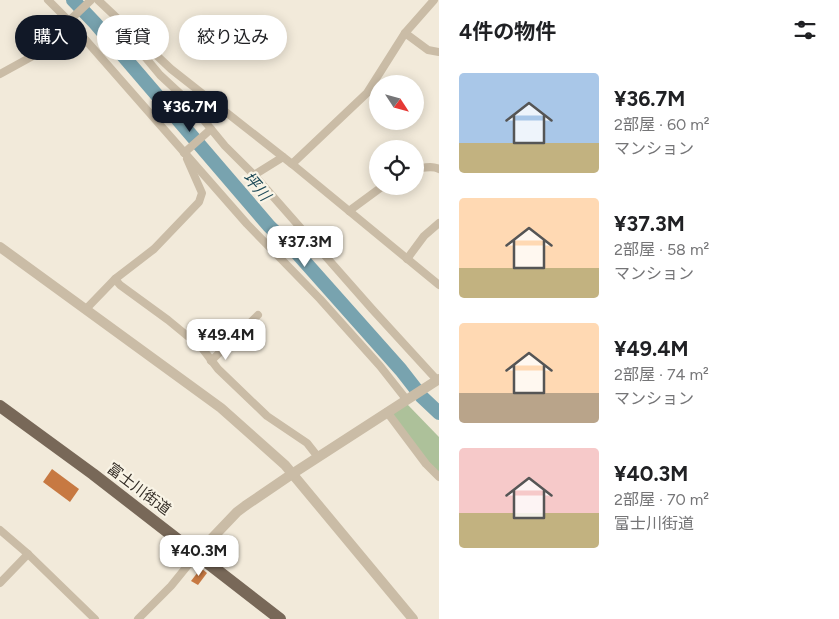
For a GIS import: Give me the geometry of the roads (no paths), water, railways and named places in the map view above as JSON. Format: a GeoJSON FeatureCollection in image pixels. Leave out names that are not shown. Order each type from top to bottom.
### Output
{"type":"FeatureCollection","features":[{"type":"Feature","properties":{"kind":"main road","name":"富士川街道"},"geometry":{"type":"LineString","coordinates":[[0,406],[93,474],[280,619]]}},
{"type":"Feature","properties":{"kind":"street"},"geometry":{"type":"LineString","coordinates":[[48,0],[66,15]]}},
{"type":"Feature","properties":{"kind":"street"},"geometry":{"type":"LineString","coordinates":[[75,15],[91,0]]}},
{"type":"Feature","properties":{"kind":"street"},"geometry":{"type":"LineString","coordinates":[[98,0],[114,15]]}},
{"type":"Feature","properties":{"kind":"street"},"geometry":{"type":"LineString","coordinates":[[292,164],[367,94],[405,33],[434,0]]}},
{"type":"Feature","properties":{"kind":"street"},"geometry":{"type":"LineString","coordinates":[[405,33],[428,50],[439,52]]}},
{"type":"Feature","properties":{"kind":"street"},"geometry":{"type":"LineString","coordinates":[[87,37],[247,224],[320,299],[408,398]]}},
{"type":"Feature","properties":{"kind":"street"},"geometry":{"type":"LineString","coordinates":[[0,74],[26,60]]}},
{"type":"Feature","properties":{"kind":"street"},"geometry":{"type":"LineString","coordinates":[[138,619],[171,586],[197,554],[237,512],[436,380],[254,175],[209,130],[188,101],[160,75],[148,60]]}},
{"type":"Feature","properties":{"kind":"street"},"geometry":{"type":"LineString","coordinates":[[162,60],[439,285]]}},
{"type":"Feature","properties":{"kind":"street"},"geometry":{"type":"LineString","coordinates":[[186,151],[209,130]]}},
{"type":"Feature","properties":{"kind":"street"},"geometry":{"type":"LineString","coordinates":[[86,309],[116,279],[154,249],[198,202],[202,193],[186,151]]}},
{"type":"Feature","properties":{"kind":"street"},"geometry":{"type":"LineString","coordinates":[[254,175],[283,157]]}},
{"type":"Feature","properties":{"kind":"street"},"geometry":{"type":"LineString","coordinates":[[424,169],[436,168],[439,170]]}},
{"type":"Feature","properties":{"kind":"street"},"geometry":{"type":"LineString","coordinates":[[349,211],[371,195]]}},
{"type":"Feature","properties":{"kind":"street"},"geometry":{"type":"LineString","coordinates":[[407,259],[424,236],[439,223]]}},
{"type":"Feature","properties":{"kind":"street"},"geometry":{"type":"LineString","coordinates":[[0,247],[221,408],[272,452],[285,465],[413,619]]}},
{"type":"Feature","properties":{"kind":"street"},"geometry":{"type":"LineString","coordinates":[[116,279],[120,285],[202,348],[218,369],[267,416],[307,444],[318,457]]}},
{"type":"Feature","properties":{"kind":"street"},"geometry":{"type":"LineString","coordinates":[[211,361],[258,315]]}},
{"type":"Feature","properties":{"kind":"street"},"geometry":{"type":"LineString","coordinates":[[387,412],[426,464],[439,477]]}},
{"type":"Feature","properties":{"kind":"street"},"geometry":{"type":"LineString","coordinates":[[0,530],[28,554],[95,619]]}},
{"type":"Feature","properties":{"kind":"street"},"geometry":{"type":"LineString","coordinates":[[0,583],[28,554]]}},
{"type":"Feature","properties":{"kind":"waterway","name":"坪川"},"geometry":{"type":"LineString","coordinates":[[73,0],[95,23],[269,226],[297,253],[401,370],[422,397],[439,413]]}}]}
